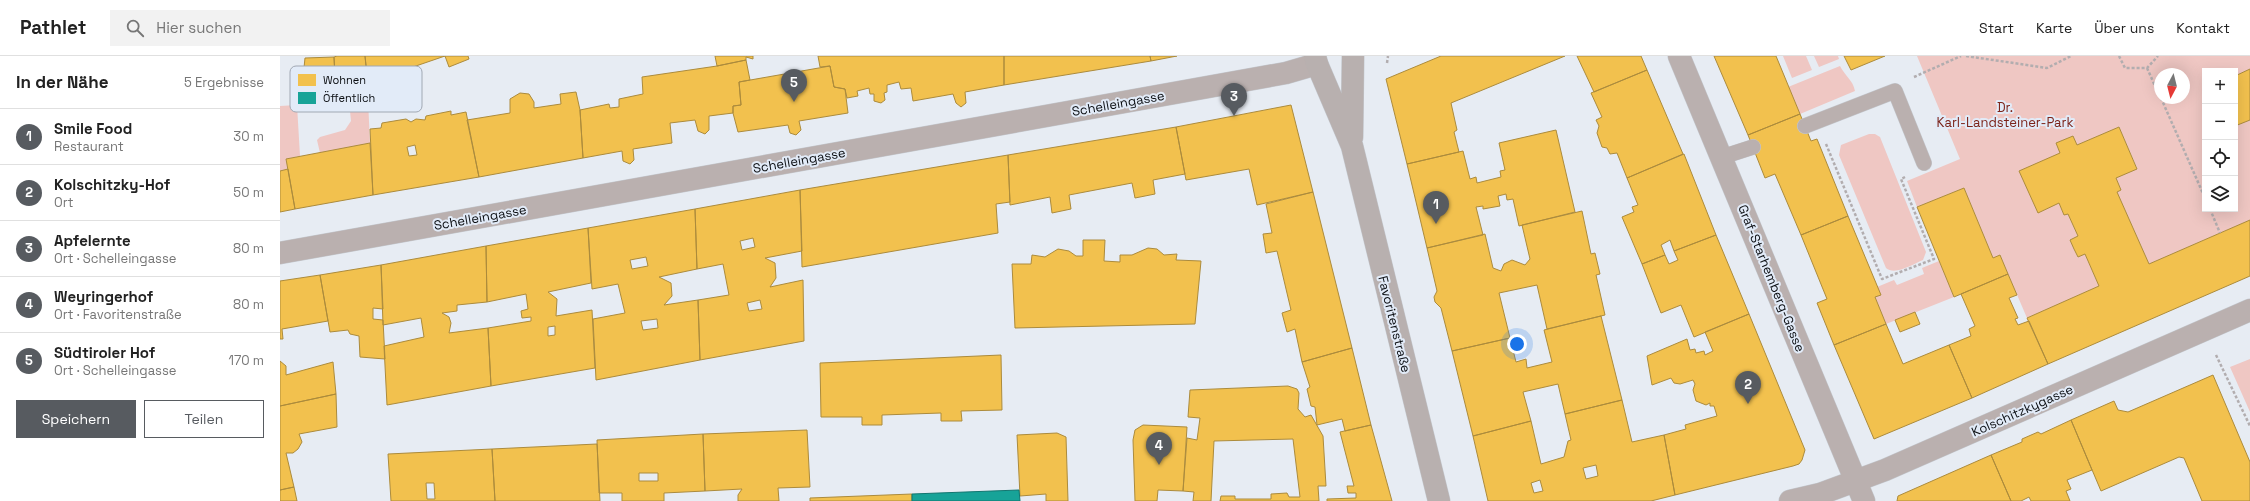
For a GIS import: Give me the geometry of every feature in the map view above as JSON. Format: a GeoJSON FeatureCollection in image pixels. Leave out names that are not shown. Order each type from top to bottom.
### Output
{"type":"FeatureCollection","features":[{"type":"Feature","properties":{"kind":"main road","name":"Favoritenstraße"},"geometry":{"type":"LineString","coordinates":[[1352,146],[1353,56]]}},
{"type":"Feature","properties":{"kind":"main road","name":"Favoritenstraße"},"geometry":{"type":"LineString","coordinates":[[1316,60],[1352,146],[1439,501]]}},
{"type":"Feature","properties":{"kind":"street","name":"Graf-Starhemberg-Gasse"},"geometry":{"type":"LineString","coordinates":[[1679,56],[1864,501]]}},
{"type":"Feature","properties":{"kind":"street","name":"Schelleingasse"},"geometry":{"type":"LineString","coordinates":[[280,253],[1278,74],[1316,60]]}},
{"type":"Feature","properties":{"kind":"street","name":"Kolschitzkygasse"},"geometry":{"type":"LineString","coordinates":[[1790,501],[1820,494],[1892,467],[2250,310]]}},
{"type":"Feature","properties":{"kind":"lane"},"geometry":{"type":"LineString","coordinates":[[1811,124],[1895,91],[1924,163]]}},
{"type":"Feature","properties":{"kind":"lane"},"geometry":{"type":"LineString","coordinates":[[1722,157],[1753,147]]}},
{"type":"Feature","properties":{"kind":"path"},"geometry":{"type":"LineString","coordinates":[[1387,62],[1388,56]]}},
{"type":"Feature","properties":{"kind":"path"},"geometry":{"type":"LineString","coordinates":[[1924,73],[1961,56]]}},
{"type":"Feature","properties":{"kind":"path"},"geometry":{"type":"LineString","coordinates":[[1966,56],[2046,68],[2071,56]]}},
{"type":"Feature","properties":{"kind":"path"},"geometry":{"type":"LineString","coordinates":[[2119,56],[2126,68],[2147,68],[2158,56]]}},
{"type":"Feature","properties":{"kind":"path"},"geometry":{"type":"LineString","coordinates":[[2147,68],[2154,84]]}},
{"type":"Feature","properties":{"kind":"path"},"geometry":{"type":"LineString","coordinates":[[2163,104],[2202,191]]}},
{"type":"Feature","properties":{"kind":"path"},"geometry":{"type":"LineString","coordinates":[[1811,124],[1882,280],[1934,259],[1901,179],[1926,169],[1924,163]]}},
{"type":"Feature","properties":{"kind":"path"},"geometry":{"type":"LineString","coordinates":[[2211,212],[2220,233]]}},
{"type":"Feature","properties":{"kind":"path"},"geometry":{"type":"LineString","coordinates":[[2214,351],[2250,426]]}},
{"type":"Feature","properties":{"kind":"green space"},"geometry":{"type":"Polygon","coordinates":[[[1783,56],[1806,56],[1812,70],[1792,78],[1783,56]]]}},
{"type":"Feature","properties":{"kind":"green space"},"geometry":{"type":"Polygon","coordinates":[[[1814,56],[1838,56],[1839,59],[1819,67],[1814,56]]]}},
{"type":"Feature","properties":{"kind":"green space","name":"Dr. Karl-Landsteiner-Park"},"geometry":{"type":"Polygon","coordinates":[[[1917,56],[2250,56],[2250,69],[2238,75],[2238,68],[2202,68],[2202,212],[2238,212],[2238,125],[2250,120],[2250,220],[2149,264],[2117,192],[2121,190],[2116,178],[2137,168],[2119,127],[2077,145],[2073,136],[2056,143],[2060,153],[2038,212],[2059,203],[2064,215],[2068,214],[2078,236],[2070,240],[2078,257],[2085,254],[2099,286],[2027,318],[2000,255],[1993,258],[1964,188],[1917,207],[1907,181],[1960,159],[1917,56]]]}},
{"type":"Feature","properties":{"kind":"green space"},"geometry":{"type":"Polygon","coordinates":[[[1840,66],[1853,84],[1855,91],[1800,114],[1788,87],[1840,66]]]}},
{"type":"Feature","properties":{"kind":"green space"},"geometry":{"type":"Polygon","coordinates":[[[290,105],[290,112],[297,112],[300,156],[286,159],[288,169],[280,171],[280,106],[290,105]]]}},
{"type":"Feature","properties":{"kind":"green space"},"geometry":{"type":"Polygon","coordinates":[[[350,112],[369,112],[370,143],[320,153],[317,140],[320,137],[345,130],[351,121],[350,112]]]}},
{"type":"Feature","properties":{"kind":"green space"},"geometry":{"type":"Polygon","coordinates":[[[1869,134],[1875,134],[1880,137],[1926,252],[1923,260],[1899,270],[1894,271],[1886,268],[1839,155],[1841,145],[1869,134]]]}},
{"type":"Feature","properties":{"kind":"green space"},"geometry":{"type":"Polygon","coordinates":[[[1939,261],[1954,297],[1886,324],[1875,297],[1877,287],[1894,280],[1897,285],[1924,274],[1922,268],[1939,261]]]}},
{"type":"Feature","properties":{"kind":"green space"},"geometry":{"type":"Polygon","coordinates":[[[2250,359],[2250,412],[2230,367],[2250,359]]]}},
{"type":"Feature","properties":{"kind":"building: Wohnen"},"geometry":{"type":"Polygon","coordinates":[[[365,56],[366,66],[334,66],[334,57],[365,56]]]}},
{"type":"Feature","properties":{"kind":"building: Wohnen"},"geometry":{"type":"Polygon","coordinates":[[[365,56],[445,56],[416,66],[366,66],[365,56]]]}},
{"type":"Feature","properties":{"kind":"building: Wohnen"},"geometry":{"type":"Polygon","coordinates":[[[445,56],[468,56],[469,59],[449,67],[445,56]]]}},
{"type":"Feature","properties":{"kind":"building: Wohnen"},"geometry":{"type":"Polygon","coordinates":[[[715,56],[753,56],[753,59],[746,57],[746,60],[717,66],[715,56]]]}},
{"type":"Feature","properties":{"kind":"building: Wohnen"},"geometry":{"type":"Polygon","coordinates":[[[818,56],[1004,56],[1004,85],[965,92],[966,103],[961,107],[956,103],[953,94],[913,101],[911,88],[901,89],[899,82],[887,85],[887,92],[884,93],[885,100],[881,103],[874,101],[874,94],[870,94],[869,88],[857,91],[858,96],[847,98],[845,89],[834,87],[830,66],[820,67],[818,56]]]}},
{"type":"Feature","properties":{"kind":"building: Wohnen"},"geometry":{"type":"Polygon","coordinates":[[[1004,56],[1150,56],[1151,61],[1004,85],[1004,56]]]}},
{"type":"Feature","properties":{"kind":"building: Wohnen"},"geometry":{"type":"Polygon","coordinates":[[[1150,56],[1177,56],[1151,61],[1150,56]]]}},
{"type":"Feature","properties":{"kind":"building: Wohnen"},"geometry":{"type":"Polygon","coordinates":[[[1441,56],[1565,56],[1451,103],[1457,130],[1454,132],[1459,152],[1407,164],[1386,79],[1441,56]]]}},
{"type":"Feature","properties":{"kind":"building: Wohnen"},"geometry":{"type":"Polygon","coordinates":[[[1577,56],[1641,56],[1647,70],[1594,92],[1577,56]]]}},
{"type":"Feature","properties":{"kind":"building: Wohnen"},"geometry":{"type":"Polygon","coordinates":[[[1714,56],[1776,56],[1800,114],[1748,135],[1714,56]]]}},
{"type":"Feature","properties":{"kind":"building: Wohnen"},"geometry":{"type":"Polygon","coordinates":[[[1844,56],[1885,56],[1851,70],[1844,56]]]}},
{"type":"Feature","properties":{"kind":"building: Wohnen"},"geometry":{"type":"Polygon","coordinates":[[[334,57],[334,66],[304,66],[305,58],[334,57]]]}},
{"type":"Feature","properties":{"kind":"building: Wohnen"},"geometry":{"type":"Polygon","coordinates":[[[746,60],[750,80],[739,82],[741,105],[733,106],[733,113],[709,116],[709,130],[705,134],[698,131],[695,120],[670,123],[672,143],[633,149],[634,160],[630,164],[623,161],[622,151],[583,158],[580,110],[609,104],[610,108],[619,107],[619,99],[643,94],[642,77],[717,66],[746,60]]]}},
{"type":"Feature","properties":{"kind":"building: Wohnen"},"geometry":{"type":"Polygon","coordinates":[[[830,66],[834,87],[845,89],[848,113],[799,121],[801,130],[796,135],[790,133],[788,125],[738,132],[733,113],[733,106],[741,105],[739,82],[830,66]]]}},
{"type":"Feature","properties":{"kind":"building: Wohnen"},"geometry":{"type":"Polygon","coordinates":[[[2250,69],[2250,120],[2238,125],[2238,104],[2238,75],[2250,69]]]}},
{"type":"Feature","properties":{"kind":"building: Wohnen"},"geometry":{"type":"Polygon","coordinates":[[[1647,70],[1683,154],[1627,178],[1617,153],[1610,154],[1607,148],[1602,147],[1597,133],[1599,126],[1596,120],[1602,117],[1591,93],[1647,70]]]}},
{"type":"Feature","properties":{"kind":"building: Wohnen"},"geometry":{"type":"Polygon","coordinates":[[[576,92],[580,110],[583,158],[479,177],[467,120],[510,113],[510,99],[520,93],[529,94],[534,102],[534,108],[561,104],[560,94],[576,92]]]}},
{"type":"Feature","properties":{"kind":"building: Wohnen"},"geometry":{"type":"Polygon","coordinates":[[[1291,105],[1313,192],[1257,205],[1249,169],[1186,180],[1176,127],[1291,105]]]}},
{"type":"Feature","properties":{"kind":"building: Wohnen"},"geometry":{"type":"Polygon","coordinates":[[[451,111],[451,115],[466,112],[479,177],[373,195],[370,129],[381,128],[382,123],[406,119],[411,122],[416,119],[425,120],[426,116],[451,111]],[[415,145],[407,147],[409,156],[417,155],[415,145]]]}},
{"type":"Feature","properties":{"kind":"building: Wohnen"},"geometry":{"type":"Polygon","coordinates":[[[1800,114],[1811,141],[1817,139],[1848,216],[1801,235],[1775,174],[1765,178],[1748,135],[1800,114]]]}},
{"type":"Feature","properties":{"kind":"building: Wohnen"},"geometry":{"type":"Polygon","coordinates":[[[1176,127],[1185,174],[1153,180],[1155,194],[1135,198],[1132,183],[1069,195],[1071,209],[1052,213],[1050,197],[1010,205],[1008,155],[1176,127]]]}},
{"type":"Feature","properties":{"kind":"building: Wohnen"},"geometry":{"type":"Polygon","coordinates":[[[2119,127],[2137,169],[2116,178],[2121,190],[2117,192],[2149,264],[2250,220],[2250,276],[2048,364],[2027,318],[2099,286],[2085,254],[2078,257],[2070,240],[2078,236],[2068,214],[2064,215],[2059,203],[2038,213],[2019,171],[2060,153],[2056,143],[2073,136],[2077,145],[2119,127]]]}},
{"type":"Feature","properties":{"kind":"building: Wohnen"},"geometry":{"type":"Polygon","coordinates":[[[1556,130],[1575,212],[1519,226],[1513,199],[1507,200],[1506,194],[1498,196],[1500,206],[1483,209],[1483,206],[1476,207],[1483,235],[1427,248],[1407,164],[1463,151],[1470,179],[1476,177],[1477,183],[1501,177],[1500,171],[1505,170],[1499,143],[1556,130]]]}},
{"type":"Feature","properties":{"kind":"building: Wohnen"},"geometry":{"type":"Polygon","coordinates":[[[370,143],[373,195],[295,209],[286,159],[370,143]]]}},
{"type":"Feature","properties":{"kind":"building: Wohnen"},"geometry":{"type":"Polygon","coordinates":[[[1684,154],[1716,235],[1674,251],[1670,240],[1661,245],[1665,255],[1642,264],[1622,217],[1634,212],[1632,207],[1638,205],[1627,178],[1684,154]]]}},
{"type":"Feature","properties":{"kind":"building: Wohnen"},"geometry":{"type":"Polygon","coordinates":[[[1008,155],[1010,202],[996,204],[998,233],[802,267],[800,190],[1008,155]]]}},
{"type":"Feature","properties":{"kind":"building: Wohnen"},"geometry":{"type":"Polygon","coordinates":[[[288,169],[295,209],[280,212],[280,171],[288,169]]]}},
{"type":"Feature","properties":{"kind":"building: Wohnen"},"geometry":{"type":"Polygon","coordinates":[[[1964,188],[1993,258],[2000,255],[2008,274],[1954,297],[1917,207],[1964,188]]]}},
{"type":"Feature","properties":{"kind":"building: Wohnen"},"geometry":{"type":"Polygon","coordinates":[[[800,190],[802,251],[765,258],[775,263],[776,278],[770,287],[803,280],[804,341],[700,360],[698,300],[729,295],[723,264],[697,269],[695,209],[800,190]],[[753,238],[740,241],[742,250],[755,247],[753,238]],[[760,300],[747,303],[749,311],[762,309],[760,300]]]}},
{"type":"Feature","properties":{"kind":"building: Wohnen"},"geometry":{"type":"Polygon","coordinates":[[[1313,192],[1352,348],[1302,362],[1295,329],[1287,332],[1282,313],[1291,310],[1277,251],[1266,253],[1263,234],[1272,233],[1266,204],[1313,192]]]}},
{"type":"Feature","properties":{"kind":"building: Wohnen"},"geometry":{"type":"Polygon","coordinates":[[[695,209],[697,269],[659,277],[671,283],[672,296],[664,305],[698,300],[700,360],[596,380],[593,319],[625,313],[618,284],[592,289],[588,228],[695,209]],[[646,257],[630,260],[632,269],[648,266],[646,257]],[[657,319],[641,321],[643,330],[658,328],[657,319]]]}},
{"type":"Feature","properties":{"kind":"building: Wohnen"},"geometry":{"type":"Polygon","coordinates":[[[1582,211],[1591,254],[1595,253],[1600,274],[1596,275],[1605,315],[1547,329],[1537,285],[1499,293],[1510,338],[1452,351],[1441,308],[1435,302],[1434,297],[1437,291],[1427,248],[1485,234],[1493,268],[1501,271],[1504,264],[1512,260],[1525,265],[1530,259],[1522,225],[1582,211]]]}},
{"type":"Feature","properties":{"kind":"building: Wohnen"},"geometry":{"type":"Polygon","coordinates":[[[1848,216],[1881,295],[1875,297],[1886,324],[1834,345],[1817,303],[1827,299],[1801,235],[1848,216]]]}},
{"type":"Feature","properties":{"kind":"building: Wohnen"},"geometry":{"type":"Polygon","coordinates":[[[588,228],[591,283],[548,292],[557,299],[556,316],[592,310],[595,368],[491,386],[488,328],[531,321],[531,317],[522,318],[521,311],[528,309],[526,294],[487,302],[486,246],[588,228]],[[555,326],[548,327],[548,336],[555,335],[555,326]]]}},
{"type":"Feature","properties":{"kind":"building: Wohnen"},"geometry":{"type":"Polygon","coordinates":[[[1716,235],[1749,314],[1694,337],[1681,305],[1661,313],[1642,264],[1665,255],[1669,264],[1678,260],[1674,251],[1716,235]]]}},
{"type":"Feature","properties":{"kind":"building: Wohnen"},"geometry":{"type":"Polygon","coordinates":[[[1083,240],[1105,240],[1104,261],[1120,262],[1120,255],[1132,255],[1148,248],[1157,249],[1164,255],[1177,254],[1176,260],[1201,261],[1195,324],[1015,328],[1012,264],[1031,264],[1032,255],[1045,257],[1058,249],[1069,251],[1076,256],[1083,256],[1083,240]]]}},
{"type":"Feature","properties":{"kind":"building: Wohnen"},"geometry":{"type":"Polygon","coordinates":[[[486,246],[487,302],[457,305],[457,311],[442,313],[449,317],[451,323],[449,333],[488,328],[491,386],[387,405],[384,346],[424,337],[421,318],[383,325],[381,265],[486,246]]]}},
{"type":"Feature","properties":{"kind":"building: Wohnen"},"geometry":{"type":"Polygon","coordinates":[[[381,265],[383,309],[373,308],[373,319],[383,320],[385,359],[360,357],[359,336],[350,334],[348,330],[330,332],[320,275],[381,265]]]}},
{"type":"Feature","properties":{"kind":"building: Wohnen"},"geometry":{"type":"Polygon","coordinates":[[[2008,274],[2017,295],[2009,298],[2018,318],[2015,319],[2018,325],[2029,321],[2048,364],[1972,398],[1949,345],[1971,336],[1969,329],[1975,326],[1961,294],[2008,274]]]}},
{"type":"Feature","properties":{"kind":"building: Wohnen"},"geometry":{"type":"Polygon","coordinates":[[[320,275],[328,321],[282,329],[283,339],[280,339],[280,281],[320,275]]]}},
{"type":"Feature","properties":{"kind":"building: Wohnen"},"geometry":{"type":"Polygon","coordinates":[[[1915,312],[1920,324],[1900,332],[1895,320],[1915,312]]]}},
{"type":"Feature","properties":{"kind":"building: Wohnen"},"geometry":{"type":"Polygon","coordinates":[[[1749,314],[1805,450],[1802,460],[1799,464],[1793,466],[1675,495],[1664,435],[1686,429],[1685,425],[1717,416],[1714,406],[1710,406],[1710,403],[1706,405],[1696,401],[1693,390],[1695,384],[1693,380],[1680,384],[1674,383],[1671,378],[1652,385],[1647,356],[1687,339],[1690,350],[1695,349],[1696,353],[1704,351],[1705,355],[1713,351],[1705,332],[1749,314]]]}},
{"type":"Feature","properties":{"kind":"building: Wohnen"},"geometry":{"type":"Polygon","coordinates":[[[1601,316],[1622,400],[1565,414],[1558,384],[1523,392],[1531,421],[1473,436],[1452,351],[1510,338],[1516,362],[1526,359],[1527,368],[1552,362],[1544,330],[1601,316]]]}},
{"type":"Feature","properties":{"kind":"building: Wohnen"},"geometry":{"type":"Polygon","coordinates":[[[1886,324],[1903,364],[1949,345],[1972,398],[1874,439],[1834,345],[1886,324]]]}},
{"type":"Feature","properties":{"kind":"building: Wohnen"},"geometry":{"type":"Polygon","coordinates":[[[1352,348],[1371,425],[1345,431],[1342,419],[1317,425],[1315,407],[1311,406],[1307,389],[1310,387],[1302,362],[1352,348]]]}},
{"type":"Feature","properties":{"kind":"building: Wohnen"},"geometry":{"type":"Polygon","coordinates":[[[1001,355],[1002,410],[961,411],[962,421],[941,421],[941,413],[882,415],[882,425],[862,425],[862,417],[821,417],[820,363],[1001,355]]]}},
{"type":"Feature","properties":{"kind":"building: Wohnen"},"geometry":{"type":"Polygon","coordinates":[[[280,361],[286,366],[286,375],[333,362],[336,394],[280,406],[280,361]]]}},
{"type":"Feature","properties":{"kind":"building: Wohnen"},"geometry":{"type":"Polygon","coordinates":[[[2213,375],[2250,462],[2250,501],[2202,501],[2184,458],[2179,457],[2101,491],[2071,420],[2114,401],[2118,410],[2128,412],[2213,375]]]}},
{"type":"Feature","properties":{"kind":"building: Wohnen"},"geometry":{"type":"Polygon","coordinates":[[[1288,386],[1297,389],[1299,393],[1298,409],[1305,417],[1311,415],[1323,436],[1326,486],[1318,486],[1319,501],[1220,501],[1221,496],[1235,496],[1235,499],[1271,499],[1271,494],[1287,493],[1289,497],[1300,497],[1293,439],[1214,441],[1211,501],[1193,501],[1194,492],[1183,491],[1187,438],[1197,440],[1200,418],[1188,417],[1190,390],[1288,386]]]}},
{"type":"Feature","properties":{"kind":"building: Wohnen"},"geometry":{"type":"Polygon","coordinates":[[[336,394],[337,427],[299,434],[302,442],[298,449],[293,453],[286,453],[294,487],[280,490],[280,406],[336,394]]]}},
{"type":"Feature","properties":{"kind":"building: Wohnen"},"geometry":{"type":"Polygon","coordinates":[[[1622,400],[1632,442],[1664,435],[1675,495],[1651,501],[1488,501],[1473,436],[1531,421],[1541,464],[1564,457],[1568,441],[1571,440],[1565,414],[1622,400]],[[1596,465],[1583,468],[1586,479],[1598,476],[1596,465]],[[1540,480],[1531,483],[1534,493],[1543,491],[1540,480]]]}},
{"type":"Feature","properties":{"kind":"building: Wohnen"},"geometry":{"type":"Polygon","coordinates":[[[2071,420],[2092,470],[2067,480],[2071,489],[2066,491],[2070,501],[2031,501],[2029,497],[2021,501],[2011,501],[1991,455],[2022,442],[2022,439],[2038,432],[2041,434],[2071,420]]]}},
{"type":"Feature","properties":{"kind":"building: Wohnen"},"geometry":{"type":"Polygon","coordinates":[[[1143,425],[1187,427],[1183,491],[1158,490],[1157,501],[1135,501],[1133,440],[1135,430],[1143,425]]]}},
{"type":"Feature","properties":{"kind":"building: Wohnen"},"geometry":{"type":"Polygon","coordinates":[[[1371,425],[1392,501],[1327,501],[1327,499],[1356,498],[1356,493],[1348,493],[1347,486],[1354,486],[1340,432],[1371,425]]]}},
{"type":"Feature","properties":{"kind":"building: Wohnen"},"geometry":{"type":"Polygon","coordinates":[[[807,430],[810,487],[778,488],[779,501],[738,501],[738,495],[742,489],[705,491],[703,434],[807,430]]]}},
{"type":"Feature","properties":{"kind":"building: Wohnen"},"geometry":{"type":"Polygon","coordinates":[[[1057,433],[1066,437],[1068,501],[1046,501],[1046,494],[1020,496],[1017,435],[1057,433]]]}},
{"type":"Feature","properties":{"kind":"building: Wohnen"},"geometry":{"type":"Polygon","coordinates":[[[703,434],[705,491],[664,493],[664,501],[622,501],[622,493],[599,493],[597,440],[703,434]],[[639,473],[639,481],[658,481],[658,473],[639,473]]]}},
{"type":"Feature","properties":{"kind":"building: Wohnen"},"geometry":{"type":"Polygon","coordinates":[[[597,444],[600,501],[495,501],[492,449],[597,444]]]}},
{"type":"Feature","properties":{"kind":"building: Wohnen"},"geometry":{"type":"Polygon","coordinates":[[[492,449],[495,501],[391,501],[388,454],[492,449]],[[426,483],[427,499],[435,499],[434,483],[426,483]]]}},
{"type":"Feature","properties":{"kind":"building: Wohnen"},"geometry":{"type":"Polygon","coordinates":[[[1991,455],[2011,501],[1897,501],[1898,496],[1991,455]]]}},
{"type":"Feature","properties":{"kind":"building: Wohnen"},"geometry":{"type":"Polygon","coordinates":[[[294,487],[297,501],[280,501],[280,490],[294,487]]]}},
{"type":"Feature","properties":{"kind":"building: Wohnen"},"geometry":{"type":"Polygon","coordinates":[[[912,494],[912,501],[810,501],[810,498],[912,494]]]}},
{"type":"Feature","properties":{"kind":"building: Öffentlich"},"geometry":{"type":"Polygon","coordinates":[[[1019,490],[1020,501],[912,501],[912,494],[1019,490]]]}},
{"type":"Feature","properties":{"kind":"place","name":"Südtiroler Hof"},"geometry":{"type":"Point","coordinates":[794,102]}},
{"type":"Feature","properties":{"kind":"place","name":"Apfelernte"},"geometry":{"type":"Point","coordinates":[1234,116]}},
{"type":"Feature","properties":{"kind":"place","name":"Smile Food"},"geometry":{"type":"Point","coordinates":[1436,224]}},
{"type":"Feature","properties":{"kind":"place","name":"Kolschitzky-Hof"},"geometry":{"type":"Point","coordinates":[1748,404]}},
{"type":"Feature","properties":{"kind":"place","name":"Weyringerhof"},"geometry":{"type":"Point","coordinates":[1159,465]}}]}
